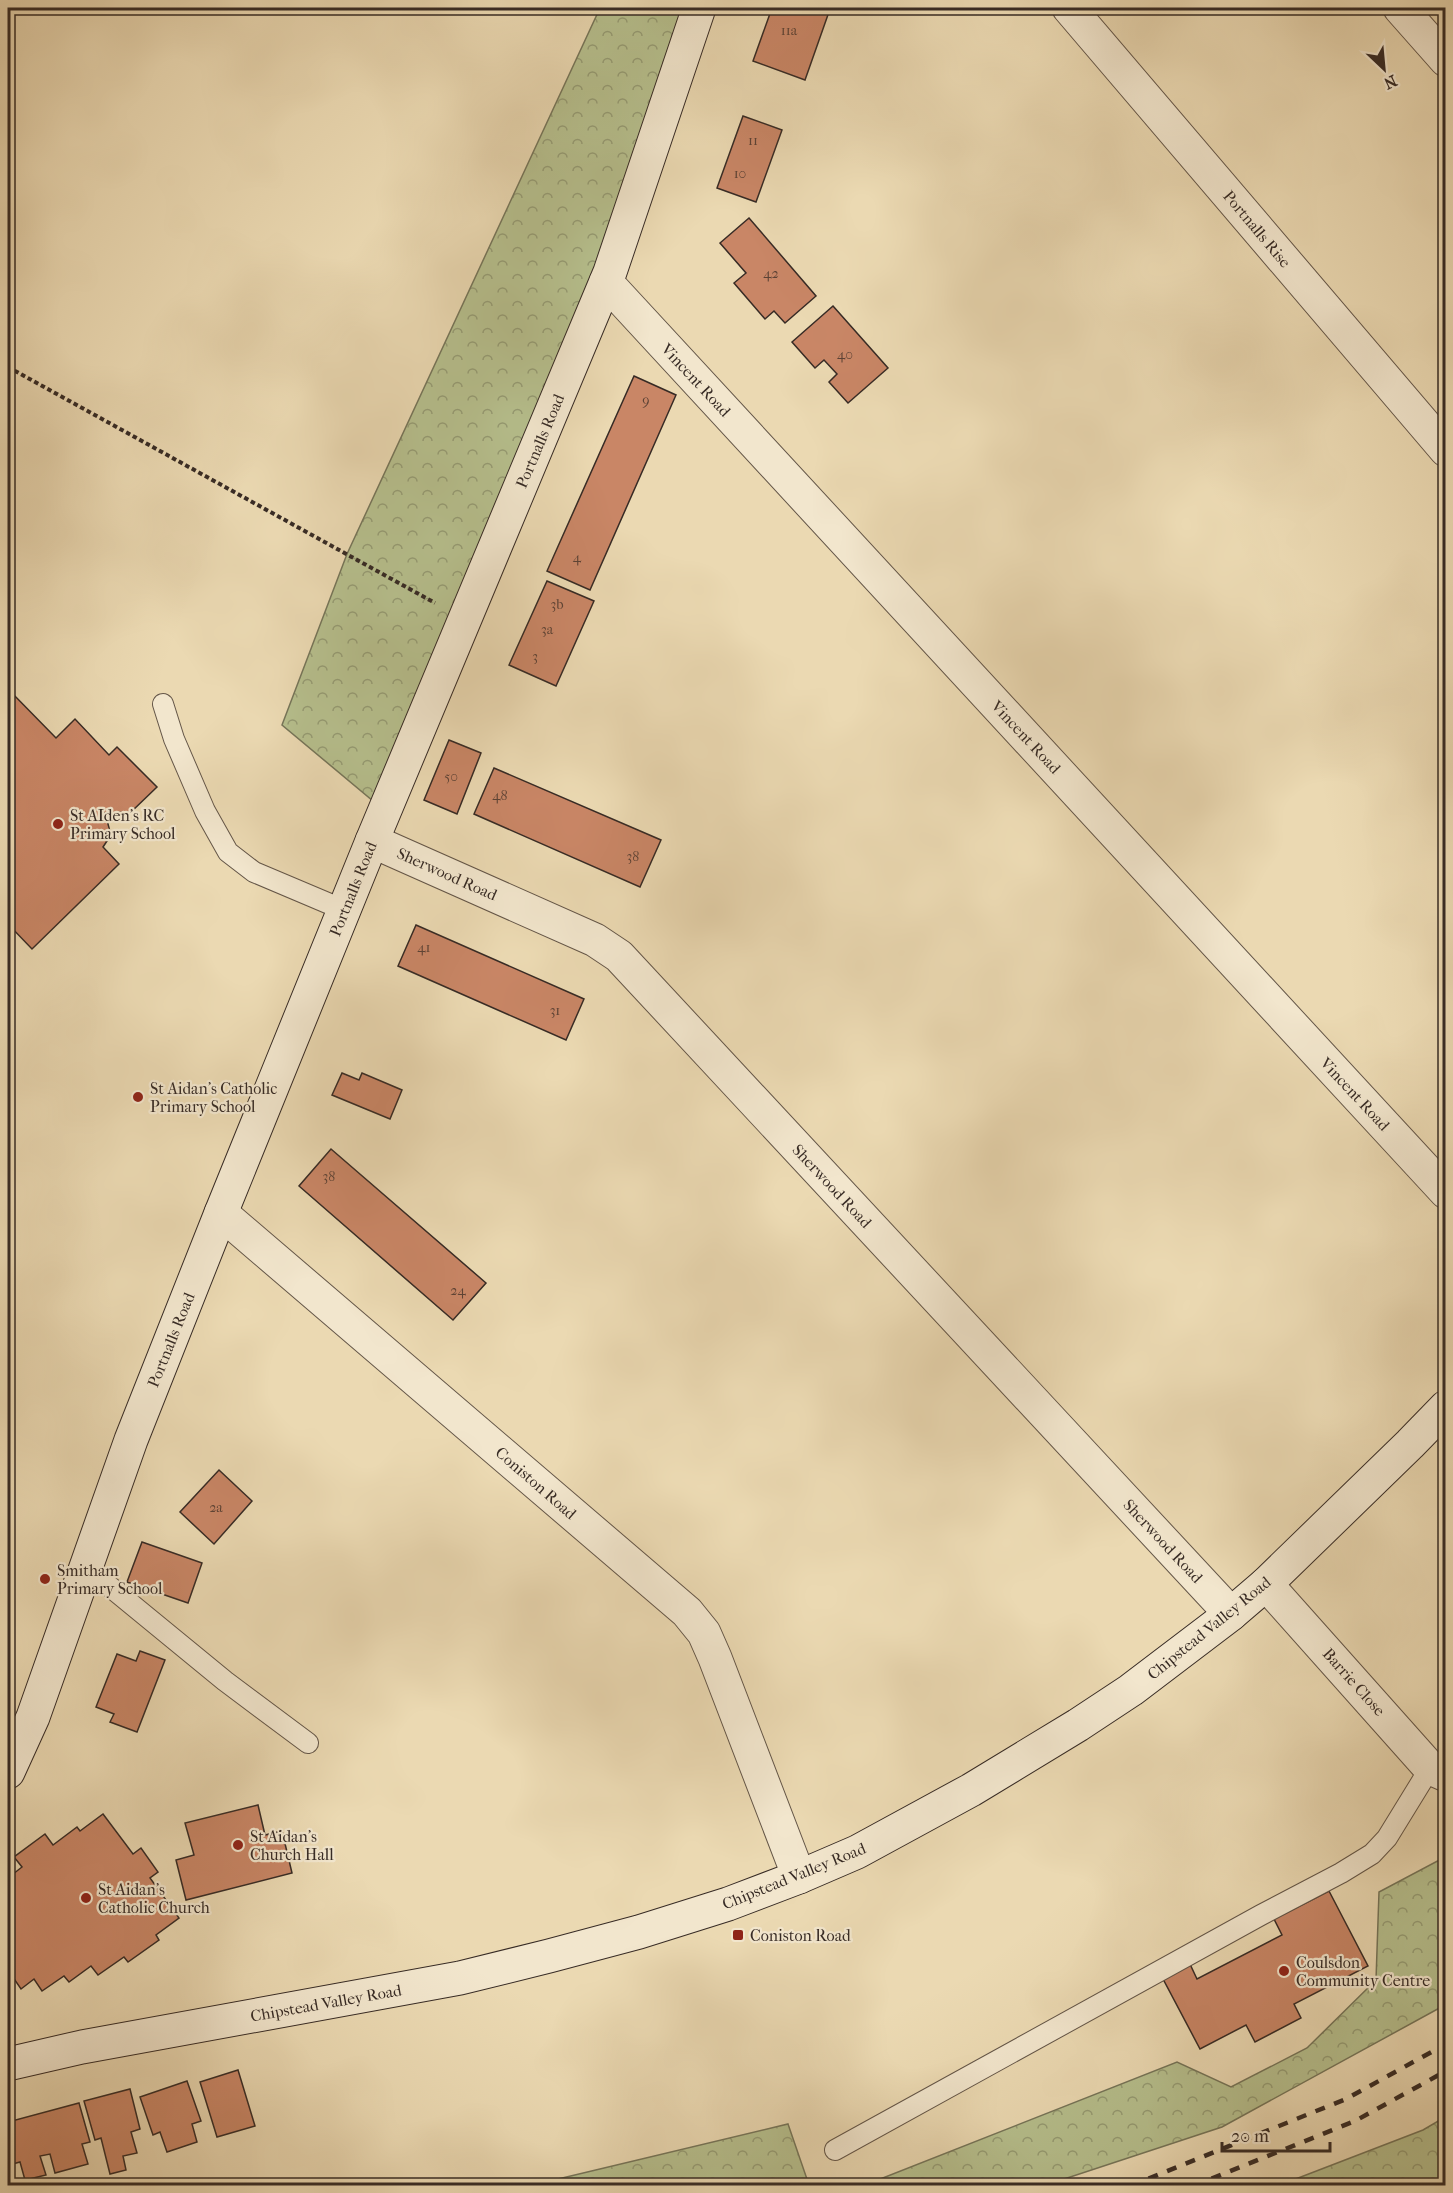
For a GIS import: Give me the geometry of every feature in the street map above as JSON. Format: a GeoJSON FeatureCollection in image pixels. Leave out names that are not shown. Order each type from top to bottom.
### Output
{"type":"FeatureCollection","features":[{"type":"Feature","properties":{"kind":"street","name":"Portnalls Road"},"geometry":{"type":"LineString","coordinates":[[8,1769],[33,1717],[131,1440],[221,1213],[372,841],[606,282],[699,8]]}},
{"type":"Feature","properties":{"kind":"street","name":"Portnalls Rise"},"geometry":{"type":"LineString","coordinates":[[1069,8],[1446,450]]}},
{"type":"Feature","properties":{"kind":"street"},"geometry":{"type":"LineString","coordinates":[[1400,8],[1446,60]]}},
{"type":"Feature","properties":{"kind":"street","name":"Vincent Road"},"geometry":{"type":"LineString","coordinates":[[606,282],[1446,1192]]}},
{"type":"Feature","properties":{"kind":"street","name":"Sherwood Road"},"geometry":{"type":"LineString","coordinates":[[372,841],[595,940],[619,957],[1231,1614]]}},
{"type":"Feature","properties":{"kind":"street","name":"Coniston Road"},"geometry":{"type":"LineString","coordinates":[[221,1213],[687,1612],[704,1633],[715,1659],[799,1877]]}},
{"type":"Feature","properties":{"kind":"street","name":"Chipstead Valley Road"},"geometry":{"type":"LineString","coordinates":[[8,2064],[82,2048],[460,1978],[639,1932],[728,1904],[857,1852],[971,1790],[1131,1690],[1231,1614],[1266,1584],[1446,1407]]}},
{"type":"Feature","properties":{"kind":"street","name":"Barrie Close"},"geometry":{"type":"LineString","coordinates":[[1266,1584],[1438,1772]]}},
{"type":"Feature","properties":{"kind":"lane"},"geometry":{"type":"LineString","coordinates":[[163,704],[174,740],[205,811],[228,852],[254,872],[344,910]]}},
{"type":"Feature","properties":{"kind":"lane"},"geometry":{"type":"LineString","coordinates":[[86,1568],[225,1681],[308,1743]]}},
{"type":"Feature","properties":{"kind":"lane"},"geometry":{"type":"LineString","coordinates":[[836,2150],[1372,1854],[1438,1772]]}},
{"type":"Feature","properties":{"kind":"path"},"geometry":{"type":"LineString","coordinates":[[8,367],[465,620]]}},
{"type":"Feature","properties":{"kind":"green space"},"geometry":{"type":"Polygon","coordinates":[[[600,8],[698,8],[385,811],[282,725],[347,554],[600,8]]]}},
{"type":"Feature","properties":{"kind":"green space"},"geometry":{"type":"Polygon","coordinates":[[[1445,1857],[1445,2005],[1222,2127],[1046,2185],[865,2185],[1177,2062],[1231,2087],[1307,2048],[1376,1980],[1379,1892],[1445,1857]]]}},
{"type":"Feature","properties":{"kind":"green space"},"geometry":{"type":"Polygon","coordinates":[[[1445,2117],[1445,2184],[1440,2186],[1280,2185],[1423,2130],[1445,2117]]]}},
{"type":"Feature","properties":{"kind":"green space"},"geometry":{"type":"Polygon","coordinates":[[[788,2124],[809,2185],[533,2185],[788,2124]]]}},
{"type":"Feature","properties":{"kind":"building"},"geometry":{"type":"Polygon","coordinates":[[[772,8],[830,9],[805,80],[753,61],[772,8]]]}},
{"type":"Feature","properties":{"kind":"building"},"geometry":{"type":"Polygon","coordinates":[[[743,116],[782,130],[756,202],[717,188],[743,116]]]}},
{"type":"Feature","properties":{"kind":"building"},"geometry":{"type":"Polygon","coordinates":[[[749,218],[816,296],[785,323],[774,311],[765,319],[734,283],[746,273],[720,243],[749,218]]]}},
{"type":"Feature","properties":{"kind":"building"},"geometry":{"type":"Polygon","coordinates":[[[833,306],[888,368],[848,403],[829,382],[837,374],[824,360],[815,368],[792,342],[833,306]]]}},
{"type":"Feature","properties":{"kind":"building"},"geometry":{"type":"Polygon","coordinates":[[[634,376],[676,395],[590,590],[547,571],[634,376]]]}},
{"type":"Feature","properties":{"kind":"building"},"geometry":{"type":"Polygon","coordinates":[[[547,581],[594,601],[556,686],[509,665],[547,581]]]}},
{"type":"Feature","properties":{"kind":"building","name":"St AIden's RC Primary School"},"geometry":{"type":"Polygon","coordinates":[[[10,691],[56,738],[75,719],[109,755],[117,747],[157,787],[131,812],[105,813],[111,835],[103,847],[119,864],[32,949],[8,924],[8,694],[10,691]]]}},
{"type":"Feature","properties":{"kind":"building"},"geometry":{"type":"Polygon","coordinates":[[[449,740],[481,753],[457,814],[424,800],[449,740]]]}},
{"type":"Feature","properties":{"kind":"building"},"geometry":{"type":"Polygon","coordinates":[[[494,768],[661,840],[640,887],[474,814],[494,768]]]}},
{"type":"Feature","properties":{"kind":"building"},"geometry":{"type":"Polygon","coordinates":[[[416,925],[584,999],[566,1040],[398,966],[416,925]]]}},
{"type":"Feature","properties":{"kind":"building"},"geometry":{"type":"Polygon","coordinates":[[[342,1073],[359,1080],[362,1073],[402,1090],[390,1119],[332,1095],[342,1073]]]}},
{"type":"Feature","properties":{"kind":"building"},"geometry":{"type":"Polygon","coordinates":[[[331,1149],[486,1283],[453,1320],[299,1186],[331,1149]]]}},
{"type":"Feature","properties":{"kind":"building"},"geometry":{"type":"Polygon","coordinates":[[[219,1470],[252,1501],[214,1544],[180,1512],[219,1470]]]}},
{"type":"Feature","properties":{"kind":"building"},"geometry":{"type":"Polygon","coordinates":[[[142,1542],[202,1563],[188,1603],[127,1582],[142,1542]]]}},
{"type":"Feature","properties":{"kind":"building"},"geometry":{"type":"Polygon","coordinates":[[[140,1651],[165,1660],[137,1732],[110,1722],[114,1714],[96,1707],[117,1654],[136,1661],[140,1651]]]}},
{"type":"Feature","properties":{"kind":"building","name":"St Aidan's Church Hall"},"geometry":{"type":"Polygon","coordinates":[[[258,1805],[265,1835],[282,1831],[292,1873],[186,1900],[176,1860],[194,1855],[185,1823],[258,1805]]]}},
{"type":"Feature","properties":{"kind":"building","name":"St Aidan's Catholic Church"},"geometry":{"type":"Polygon","coordinates":[[[103,1814],[133,1854],[141,1848],[158,1872],[150,1878],[179,1918],[156,1935],[159,1940],[128,1962],[124,1957],[98,1975],[91,1966],[69,1982],[64,1976],[42,1991],[34,1979],[21,1989],[8,1970],[8,1878],[22,1867],[14,1857],[45,1834],[53,1845],[77,1827],[80,1831],[103,1814]]]}},
{"type":"Feature","properties":{"kind":"building","name":"Coulsdon Community Centre"},"geometry":{"type":"Polygon","coordinates":[[[1329,1891],[1368,1966],[1294,2004],[1301,2018],[1255,2042],[1246,2025],[1200,2049],[1162,1977],[1189,1962],[1197,1979],[1282,1935],[1274,1919],[1329,1891]]]}},
{"type":"Feature","properties":{"kind":"building"},"geometry":{"type":"Polygon","coordinates":[[[238,2070],[255,2126],[217,2137],[200,2082],[238,2070]]]}},
{"type":"Feature","properties":{"kind":"building"},"geometry":{"type":"Polygon","coordinates":[[[187,2081],[201,2121],[192,2124],[197,2142],[167,2152],[160,2132],[153,2135],[140,2097],[187,2081]]]}},
{"type":"Feature","properties":{"kind":"building"},"geometry":{"type":"Polygon","coordinates":[[[130,2089],[140,2129],[131,2132],[137,2153],[123,2156],[126,2170],[110,2174],[101,2138],[95,2140],[84,2101],[130,2089]]]}},
{"type":"Feature","properties":{"kind":"building"},"geometry":{"type":"Polygon","coordinates":[[[79,2103],[90,2142],[82,2144],[88,2164],[55,2173],[50,2154],[40,2156],[46,2175],[25,2180],[20,2162],[9,2165],[14,2181],[8,2183],[8,2122],[79,2103]]]}},
{"type":"Feature","properties":{"kind":"railway"},"geometry":{"type":"LineString","coordinates":[[1130,2186],[1346,2099],[1446,2044]]}},
{"type":"Feature","properties":{"kind":"railway"},"geometry":{"type":"LineString","coordinates":[[1193,2186],[1355,2121],[1446,2071]]}},
{"type":"Feature","properties":{"kind":"place","name":"St AIden's RC Primary School"},"geometry":{"type":"Point","coordinates":[58,824]}},
{"type":"Feature","properties":{"kind":"place","name":"St Aidan's Catholic Primary School"},"geometry":{"type":"Point","coordinates":[138,1097]}},
{"type":"Feature","properties":{"kind":"place","name":"Smitham Primary School"},"geometry":{"type":"Point","coordinates":[45,1579]}},
{"type":"Feature","properties":{"kind":"place","name":"St Aidan's Church Hall"},"geometry":{"type":"Point","coordinates":[238,1845]}},
{"type":"Feature","properties":{"kind":"place","name":"St Aidan's Catholic Church"},"geometry":{"type":"Point","coordinates":[86,1898]}},
{"type":"Feature","properties":{"kind":"place","name":"Coniston Road"},"geometry":{"type":"Point","coordinates":[738,1935]}},
{"type":"Feature","properties":{"kind":"place","name":"Coulsdon Community Centre"},"geometry":{"type":"Point","coordinates":[1284,1971]}}]}
